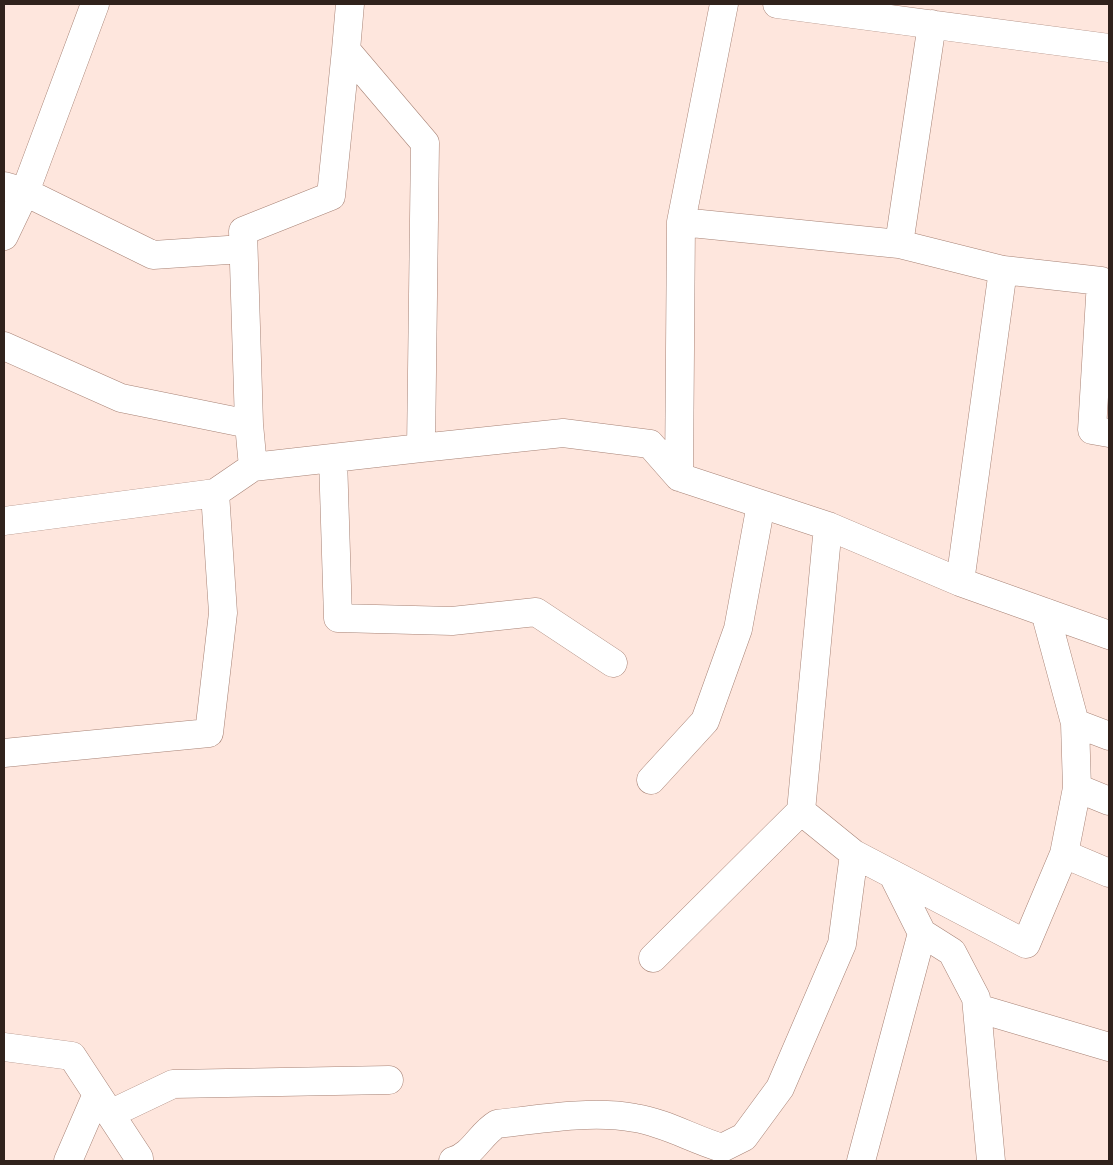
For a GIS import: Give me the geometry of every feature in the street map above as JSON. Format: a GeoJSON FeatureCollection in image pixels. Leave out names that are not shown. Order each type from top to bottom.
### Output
{"type":"FeatureCollection","features":[{"type":"Feature","properties":{"kind":"street"},"geometry":{"type":"LineString","coordinates":[[4,236],[15,189],[95,4]]}},
{"type":"Feature","properties":{"kind":"street"},"geometry":{"type":"LineString","coordinates":[[252,467],[243,231],[331,196],[350,4]]}},
{"type":"Feature","properties":{"kind":"street"},"geometry":{"type":"LineString","coordinates":[[679,477],[681,222],[724,4]]}},
{"type":"Feature","properties":{"kind":"street"},"geometry":{"type":"LineString","coordinates":[[777,4],[1109,48]]}},
{"type":"Feature","properties":{"kind":"street"},"geometry":{"type":"LineString","coordinates":[[900,244],[932,24]]}},
{"type":"Feature","properties":{"kind":"street"},"geometry":{"type":"LineString","coordinates":[[346,50],[425,144],[421,448]]}},
{"type":"Feature","properties":{"kind":"street"},"geometry":{"type":"LineString","coordinates":[[15,189],[152,255],[243,249]]}},
{"type":"Feature","properties":{"kind":"street"},"geometry":{"type":"LineString","coordinates":[[681,222],[900,244],[1003,270],[1101,281],[1092,430],[1109,433]]}},
{"type":"Feature","properties":{"kind":"street"},"geometry":{"type":"LineString","coordinates":[[960,582],[1003,270]]}},
{"type":"Feature","properties":{"kind":"street"},"geometry":{"type":"LineString","coordinates":[[4,346],[121,398],[249,424]]}},
{"type":"Feature","properties":{"kind":"street"},"geometry":{"type":"LineString","coordinates":[[4,521],[215,493],[252,467],[563,433],[650,444],[680,434]]}},
{"type":"Feature","properties":{"kind":"street"},"geometry":{"type":"LineString","coordinates":[[650,444],[679,477],[828,526],[960,582],[1109,635]]}},
{"type":"Feature","properties":{"kind":"street"},"geometry":{"type":"LineString","coordinates":[[333,458],[338,618],[452,621],[536,612],[613,663]]}},
{"type":"Feature","properties":{"kind":"street"},"geometry":{"type":"LineString","coordinates":[[4,753],[209,733],[223,613],[215,493]]}},
{"type":"Feature","properties":{"kind":"street"},"geometry":{"type":"LineString","coordinates":[[651,780],[705,721],[738,629],[761,504]]}},
{"type":"Feature","properties":{"kind":"street"},"geometry":{"type":"LineString","coordinates":[[653,958],[801,811],[828,526]]}},
{"type":"Feature","properties":{"kind":"street"},"geometry":{"type":"LineString","coordinates":[[801,811],[854,854],[1026,944],[1064,854],[1077,788],[1076,723],[1045,612]]}},
{"type":"Feature","properties":{"kind":"street"},"geometry":{"type":"LineString","coordinates":[[1076,723],[1109,736]]}},
{"type":"Feature","properties":{"kind":"street"},"geometry":{"type":"LineString","coordinates":[[1077,788],[1109,802]]}},
{"type":"Feature","properties":{"kind":"street"},"geometry":{"type":"LineString","coordinates":[[453,1161],[460,1159],[470,1152],[490,1128],[497,1124],[591,1115],[635,1118],[672,1128],[722,1148],[744,1137],[780,1088],[842,944],[854,854]]}},
{"type":"Feature","properties":{"kind":"street"},"geometry":{"type":"LineString","coordinates":[[1064,854],[1109,874]]}},
{"type":"Feature","properties":{"kind":"street"},"geometry":{"type":"LineString","coordinates":[[893,874],[922,933],[952,952],[976,998],[991,1161]]}},
{"type":"Feature","properties":{"kind":"street"},"geometry":{"type":"LineString","coordinates":[[861,1161],[922,933]]}},
{"type":"Feature","properties":{"kind":"street"},"geometry":{"type":"LineString","coordinates":[[977,1008],[1109,1048]]}},
{"type":"Feature","properties":{"kind":"street"},"geometry":{"type":"LineString","coordinates":[[4,1047],[72,1056],[140,1158],[138,1161]]}},
{"type":"Feature","properties":{"kind":"street"},"geometry":{"type":"LineString","coordinates":[[68,1161],[104,1104],[173,1084],[388,1080]]}}]}
